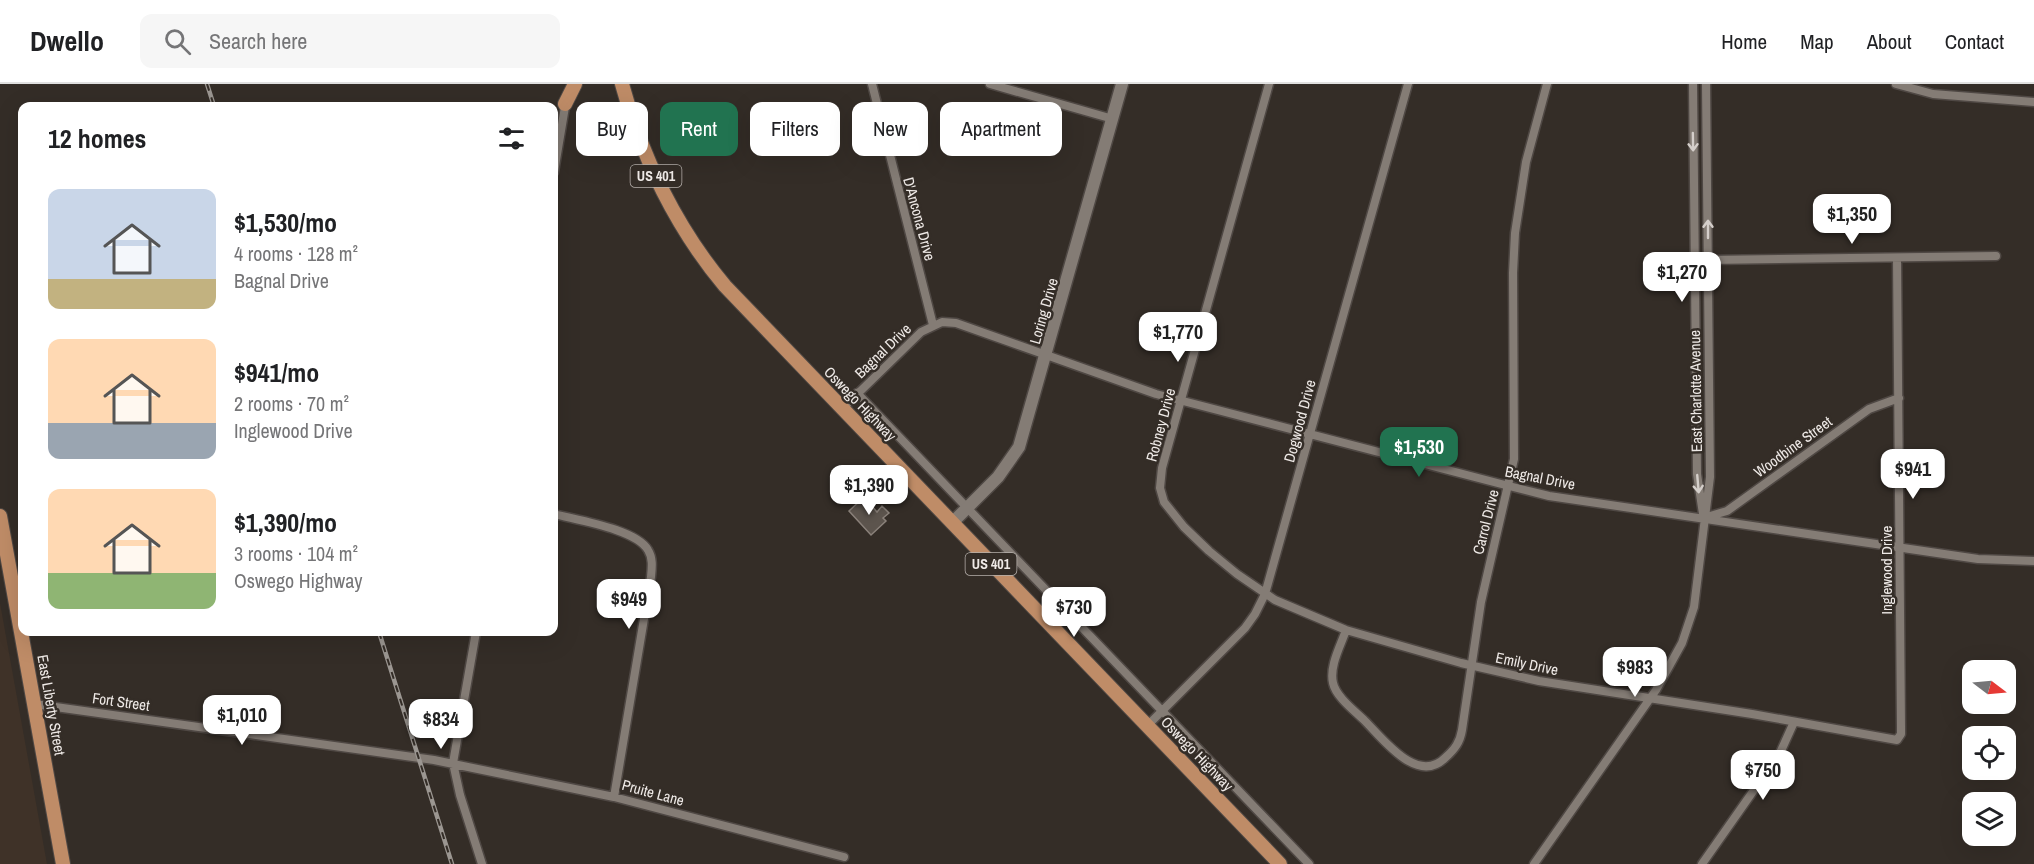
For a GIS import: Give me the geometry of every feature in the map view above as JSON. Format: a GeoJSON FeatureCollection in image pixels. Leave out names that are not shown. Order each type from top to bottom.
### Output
{"type":"FeatureCollection","features":[{"type":"Feature","properties":{"kind":"main road"},"geometry":{"type":"LineString","coordinates":[[565,104],[575,84]]}},
{"type":"Feature","properties":{"kind":"main road","name":"Oswego Highway"},"geometry":{"type":"LineString","coordinates":[[622,84],[640,140],[657,179],[704,261],[749,313],[1280,864]]}},
{"type":"Feature","properties":{"kind":"main road","name":"East Liberty Street"},"geometry":{"type":"LineString","coordinates":[[0,516],[18,616]]}},
{"type":"Feature","properties":{"kind":"main road","name":"East Liberty Street"},"geometry":{"type":"LineString","coordinates":[[22,636],[63,864]]}},
{"type":"Feature","properties":{"kind":"street"},"geometry":{"type":"LineString","coordinates":[[558,147],[569,84]]}},
{"type":"Feature","properties":{"kind":"street","name":"D'Ancona Drive"},"geometry":{"type":"LineString","coordinates":[[872,84],[933,325]]}},
{"type":"Feature","properties":{"kind":"street"},"geometry":{"type":"LineString","coordinates":[[990,84],[1113,119]]}},
{"type":"Feature","properties":{"kind":"street","name":"Loring Drive"},"geometry":{"type":"LineString","coordinates":[[952,523],[998,477],[1019,447],[1047,355],[1122,84]]}},
{"type":"Feature","properties":{"kind":"street","name":"Robney Drive"},"geometry":{"type":"LineString","coordinates":[[1265,594],[1209,551],[1184,527],[1164,502],[1160,479],[1269,84]]}},
{"type":"Feature","properties":{"kind":"street","name":"Dogwood Drive"},"geometry":{"type":"LineString","coordinates":[[1147,726],[1245,628],[1265,594],[1408,84]]}},
{"type":"Feature","properties":{"kind":"street","name":"Carrol Drive"},"geometry":{"type":"LineString","coordinates":[[1346,630],[1333,669],[1334,686],[1403,758],[1416,765],[1438,764],[1458,744],[1462,730],[1480,602],[1514,459],[1515,233],[1526,162],[1547,84]]}},
{"type":"Feature","properties":{"kind":"street","name":"East Charlotte Avenue"},"geometry":{"type":"LineString","coordinates":[[1693,84],[1697,474],[1704,518]]}},
{"type":"Feature","properties":{"kind":"street","name":"East Charlotte Avenue"},"geometry":{"type":"LineString","coordinates":[[1534,864],[1651,698],[1675,658],[1692,616],[1699,576],[1710,477],[1707,84]]}},
{"type":"Feature","properties":{"kind":"street"},"geometry":{"type":"LineString","coordinates":[[1896,84],[1933,94],[2034,102]]}},
{"type":"Feature","properties":{"kind":"street"},"geometry":{"type":"LineString","coordinates":[[1708,260],[1996,256]]}},
{"type":"Feature","properties":{"kind":"street","name":"Inglewood Drive"},"geometry":{"type":"LineString","coordinates":[[1897,258],[1899,738]]}},
{"type":"Feature","properties":{"kind":"street","name":"Bagnal Drive"},"geometry":{"type":"LineString","coordinates":[[842,409],[921,332],[933,325],[949,322],[965,325],[1131,386],[1310,435],[1549,496],[1998,561],[2034,561]]}},
{"type":"Feature","properties":{"kind":"street","name":"Oswego Highway"},"geometry":{"type":"LineString","coordinates":[[858,393],[1309,864]]}},
{"type":"Feature","properties":{"kind":"street","name":"Woodbine Street"},"geometry":{"type":"LineString","coordinates":[[1704,518],[1727,511],[1869,410],[1899,398]]}},
{"type":"Feature","properties":{"kind":"street"},"geometry":{"type":"LineString","coordinates":[[558,515],[636,538],[645,546],[651,558],[651,577],[614,797]]}},
{"type":"Feature","properties":{"kind":"street","name":"Emily Drive"},"geometry":{"type":"LineString","coordinates":[[1265,594],[1346,630],[1471,666],[1539,681],[1794,722],[1893,741],[1899,738]]}},
{"type":"Feature","properties":{"kind":"street"},"geometry":{"type":"LineString","coordinates":[[475,636],[453,764],[460,795],[482,864]]}},
{"type":"Feature","properties":{"kind":"street","name":"Fort Street"},"geometry":{"type":"LineString","coordinates":[[34,704],[453,764]]}},
{"type":"Feature","properties":{"kind":"street"},"geometry":{"type":"LineString","coordinates":[[1702,864],[1776,759],[1794,722]]}},
{"type":"Feature","properties":{"kind":"street","name":"Pruite Lane"},"geometry":{"type":"LineString","coordinates":[[453,764],[614,797],[844,857]]}},
{"type":"Feature","properties":{"kind":"shaded area"},"geometry":{"type":"Polygon","coordinates":[[[0,603],[47,864],[0,864],[0,603]]]}},
{"type":"Feature","properties":{"kind":"building"},"geometry":{"type":"Polygon","coordinates":[[[864,497],[877,512],[882,506],[889,513],[883,518],[886,521],[871,535],[849,511],[864,497]]]}},
{"type":"Feature","properties":{"kind":"railway"},"geometry":{"type":"LineString","coordinates":[[207,84],[213,102]]}},
{"type":"Feature","properties":{"kind":"railway"},"geometry":{"type":"LineString","coordinates":[[380,636],[452,864]]}}]}
